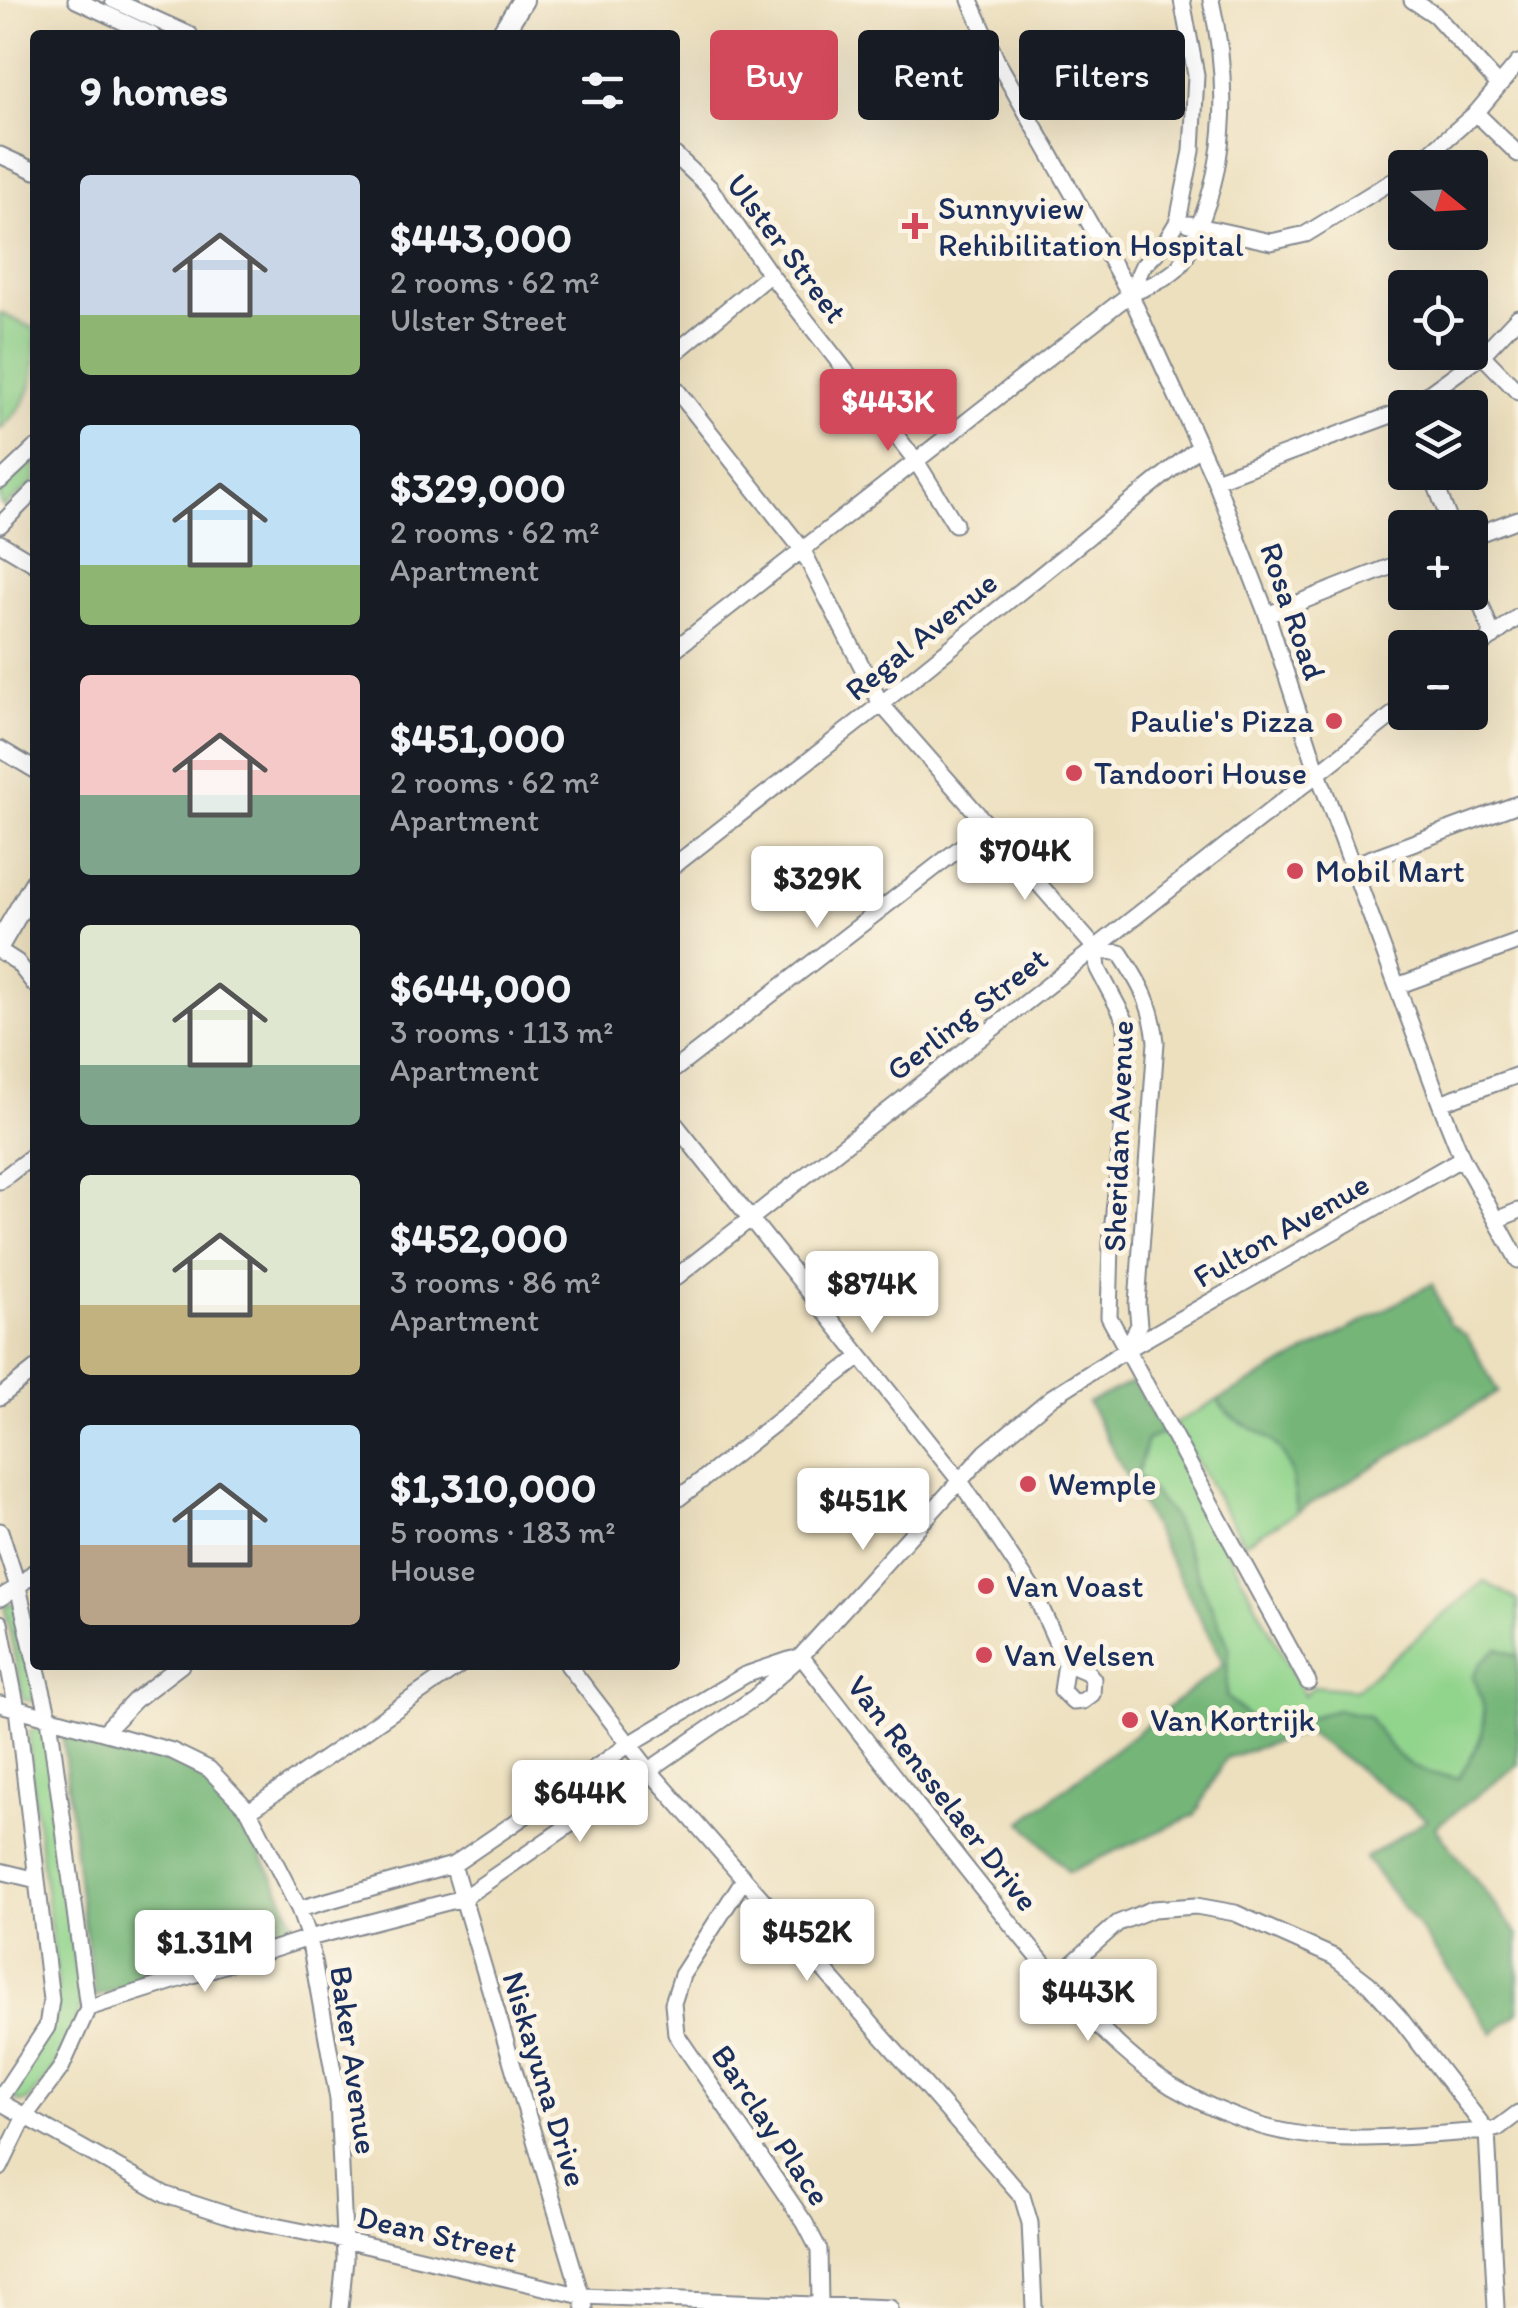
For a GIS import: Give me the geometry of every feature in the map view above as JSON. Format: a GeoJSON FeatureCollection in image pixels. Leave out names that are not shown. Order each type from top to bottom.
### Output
{"type":"FeatureCollection","features":[{"type":"Feature","properties":{"kind":"main road"},"geometry":{"type":"LineString","coordinates":[[505,30],[523,0]]}},
{"type":"Feature","properties":{"kind":"main road"},"geometry":{"type":"LineString","coordinates":[[0,943],[30,892]]}},
{"type":"Feature","properties":{"kind":"street"},"geometry":{"type":"LineString","coordinates":[[76,0],[118,5],[178,30]]}},
{"type":"Feature","properties":{"kind":"street","name":"Rosa Road"},"geometry":{"type":"LineString","coordinates":[[970,0],[998,60],[1130,294],[1215,480],[1267,615],[1318,773],[1440,1103],[1462,1158],[1518,1260]]}},
{"type":"Feature","properties":{"kind":"street"},"geometry":{"type":"LineString","coordinates":[[1130,294],[1142,268],[1163,246],[1178,221],[1192,151],[1196,75],[1182,0]]}},
{"type":"Feature","properties":{"kind":"street"},"geometry":{"type":"LineString","coordinates":[[680,645],[1130,294],[1161,281],[1180,267],[1209,204],[1216,172],[1224,78],[1211,0]]}},
{"type":"Feature","properties":{"kind":"street"},"geometry":{"type":"LineString","coordinates":[[1412,0],[1435,15],[1498,84]]}},
{"type":"Feature","properties":{"kind":"street"},"geometry":{"type":"LineString","coordinates":[[109,30],[118,5]]}},
{"type":"Feature","properties":{"kind":"street"},"geometry":{"type":"LineString","coordinates":[[118,5],[146,30]]}},
{"type":"Feature","properties":{"kind":"street"},"geometry":{"type":"LineString","coordinates":[[1433,150],[1476,113],[1518,64]]}},
{"type":"Feature","properties":{"kind":"street"},"geometry":{"type":"LineString","coordinates":[[1476,113],[1518,154]]}},
{"type":"Feature","properties":{"kind":"street"},"geometry":{"type":"LineString","coordinates":[[0,155],[30,169]]}},
{"type":"Feature","properties":{"kind":"street","name":"Ulster Street"},"geometry":{"type":"LineString","coordinates":[[680,160],[710,188],[770,274],[916,461],[955,524]]}},
{"type":"Feature","properties":{"kind":"street"},"geometry":{"type":"LineString","coordinates":[[1178,221],[1271,242],[1306,234],[1388,183]]}},
{"type":"Feature","properties":{"kind":"street"},"geometry":{"type":"LineString","coordinates":[[680,349],[770,274]]}},
{"type":"Feature","properties":{"kind":"street"},"geometry":{"type":"LineString","coordinates":[[1488,349],[1518,317]]}},
{"type":"Feature","properties":{"kind":"street"},"geometry":{"type":"LineString","coordinates":[[1488,361],[1518,392]]}},
{"type":"Feature","properties":{"kind":"street"},"geometry":{"type":"LineString","coordinates":[[1432,390],[1461,370]]}},
{"type":"Feature","properties":{"kind":"street","name":"Sheridan Avenue"},"geometry":{"type":"LineString","coordinates":[[680,394],[802,549],[881,704],[1096,950],[1098,969],[1126,1022],[1126,1079],[1108,1316],[1308,1682]]}},
{"type":"Feature","properties":{"kind":"street"},"geometry":{"type":"LineString","coordinates":[[1215,480],[1388,415]]}},
{"type":"Feature","properties":{"kind":"street","name":"Regal Avenue"},"geometry":{"type":"LineString","coordinates":[[680,861],[1199,448]]}},
{"type":"Feature","properties":{"kind":"street"},"geometry":{"type":"LineString","coordinates":[[0,480],[30,453]]}},
{"type":"Feature","properties":{"kind":"street"},"geometry":{"type":"LineString","coordinates":[[2,519],[30,494]]}},
{"type":"Feature","properties":{"kind":"street"},"geometry":{"type":"LineString","coordinates":[[1488,530],[1518,520]]}},
{"type":"Feature","properties":{"kind":"street"},"geometry":{"type":"LineString","coordinates":[[0,543],[30,561]]}},
{"type":"Feature","properties":{"kind":"street"},"geometry":{"type":"LineString","coordinates":[[1267,615],[1388,569]]}},
{"type":"Feature","properties":{"kind":"street"},"geometry":{"type":"LineString","coordinates":[[1482,610],[1492,636]]}},
{"type":"Feature","properties":{"kind":"street"},"geometry":{"type":"LineString","coordinates":[[1488,639],[1518,617]]}},
{"type":"Feature","properties":{"kind":"street","name":"Gerling Street"},"geometry":{"type":"LineString","coordinates":[[680,1274],[1388,718]]}},
{"type":"Feature","properties":{"kind":"street"},"geometry":{"type":"LineString","coordinates":[[0,749],[30,767]]}},
{"type":"Feature","properties":{"kind":"street"},"geometry":{"type":"LineString","coordinates":[[1353,866],[1518,804]]}},
{"type":"Feature","properties":{"kind":"street"},"geometry":{"type":"LineString","coordinates":[[680,1066],[987,827]]}},
{"type":"Feature","properties":{"kind":"street"},"geometry":{"type":"LineString","coordinates":[[1397,986],[1518,942]]}},
{"type":"Feature","properties":{"kind":"street","name":"Sheridan Avenue"},"geometry":{"type":"LineString","coordinates":[[1096,950],[1120,954],[1139,982],[1153,1010],[1156,1042],[1137,1304],[1139,1325],[1126,1350]]}},
{"type":"Feature","properties":{"kind":"street"},"geometry":{"type":"LineString","coordinates":[[0,951],[17,962],[30,978]]}},
{"type":"Feature","properties":{"kind":"street"},"geometry":{"type":"LineString","coordinates":[[1440,1103],[1518,1075]]}},
{"type":"Feature","properties":{"kind":"street"},"geometry":{"type":"LineString","coordinates":[[680,1130],[960,1481],[1033,1590],[1066,1663]]}},
{"type":"Feature","properties":{"kind":"street"},"geometry":{"type":"LineString","coordinates":[[0,1181],[30,1158]]}},
{"type":"Feature","properties":{"kind":"street","name":"Fulton Avenue"},"geometry":{"type":"LineString","coordinates":[[88,2008],[308,1938],[463,1898],[754,1698],[800,1656],[986,1452],[1052,1397],[1126,1350],[1462,1158]]}},
{"type":"Feature","properties":{"kind":"street"},"geometry":{"type":"LineString","coordinates":[[1496,1220],[1518,1212]]}},
{"type":"Feature","properties":{"kind":"street"},"geometry":{"type":"LineString","coordinates":[[680,1498],[860,1357]]}},
{"type":"Feature","properties":{"kind":"street"},"geometry":{"type":"LineString","coordinates":[[0,1396],[30,1373]]}},
{"type":"Feature","properties":{"kind":"street"},"geometry":{"type":"LineString","coordinates":[[0,1531],[30,1637]]}},
{"type":"Feature","properties":{"kind":"street"},"geometry":{"type":"LineString","coordinates":[[0,1598],[30,1576]]}},
{"type":"Feature","properties":{"kind":"street"},"geometry":{"type":"LineString","coordinates":[[0,1622],[17,1709],[50,1976],[47,2026],[0,2100]]}},
{"type":"Feature","properties":{"kind":"street"},"geometry":{"type":"LineString","coordinates":[[300,1909],[453,1865],[630,1744],[744,1674],[800,1656]]}},
{"type":"Feature","properties":{"kind":"street","name":"Van Rensselaer Drive"},"geometry":{"type":"LineString","coordinates":[[800,1656],[1056,1978],[1126,2051],[1169,2085],[1218,2110],[1264,2127],[1306,2134],[1377,2138],[1487,2131],[1518,2113]]}},
{"type":"Feature","properties":{"kind":"street"},"geometry":{"type":"LineString","coordinates":[[0,2168],[25,2116],[61,2068],[88,2008],[49,1718],[38,1670]]}},
{"type":"Feature","properties":{"kind":"street"},"geometry":{"type":"LineString","coordinates":[[104,1732],[175,1670]]}},
{"type":"Feature","properties":{"kind":"street"},"geometry":{"type":"LineString","coordinates":[[249,1811],[453,1670]]}},
{"type":"Feature","properties":{"kind":"street"},"geometry":{"type":"LineString","coordinates":[[572,1670],[650,1770],[1022,2196],[1030,2223],[1034,2308]]}},
{"type":"Feature","properties":{"kind":"street","name":"Baker Avenue"},"geometry":{"type":"LineString","coordinates":[[0,1704],[172,1752],[209,1769],[249,1811],[300,1909],[338,2099],[344,2240],[340,2308]]}},
{"type":"Feature","properties":{"kind":"street","name":"Niskayuna Drive"},"geometry":{"type":"LineString","coordinates":[[453,1865],[583,2302]]}},
{"type":"Feature","properties":{"kind":"street"},"geometry":{"type":"LineString","coordinates":[[0,1870],[37,1880]]}},
{"type":"Feature","properties":{"kind":"street","name":"Barclay Place"},"geometry":{"type":"LineString","coordinates":[[744,1879],[682,1975],[673,2002],[676,2034],[805,2224],[818,2250],[820,2303]]}},
{"type":"Feature","properties":{"kind":"street"},"geometry":{"type":"LineString","coordinates":[[1056,1978],[1118,1922],[1153,1909],[1196,1906],[1235,1913],[1334,1957],[1369,1984],[1410,2030],[1487,2131],[1496,2308]]}},
{"type":"Feature","properties":{"kind":"street","name":"Dean Street"},"geometry":{"type":"LineString","coordinates":[[0,2100],[166,2195],[240,2220],[344,2240],[583,2302],[820,2303],[890,2308]]}},
{"type":"Feature","properties":{"kind":"green space"},"geometry":{"type":"Polygon","coordinates":[[[0,313],[30,327],[30,387],[21,406],[0,429],[0,313]]]}},
{"type":"Feature","properties":{"kind":"green space"},"geometry":{"type":"Polygon","coordinates":[[[30,461],[30,486],[4,507],[0,490],[30,461]]]}},
{"type":"Feature","properties":{"kind":"green space"},"geometry":{"type":"Polygon","coordinates":[[[1432,1284],[1449,1324],[1467,1336],[1498,1392],[1297,1512],[1292,1476],[1281,1451],[1230,1414],[1218,1400],[1432,1284]]]}},
{"type":"Feature","properties":{"kind":"green space"},"geometry":{"type":"Polygon","coordinates":[[[1133,1382],[1165,1432],[1147,1440],[1137,1474],[1172,1516],[1229,1647],[1226,1696],[1261,1730],[1337,1710],[1368,1716],[1395,1753],[1414,1767],[1458,1778],[1483,1730],[1483,1706],[1473,1677],[1481,1662],[1498,1648],[1518,1657],[1518,1765],[1435,1827],[1518,1935],[1518,2012],[1493,2034],[1365,1858],[1427,1819],[1307,1732],[1226,1758],[1195,1815],[1069,1872],[1022,1822],[1224,1664],[1088,1402],[1133,1382]]]}},
{"type":"Feature","properties":{"kind":"green space"},"geometry":{"type":"Polygon","coordinates":[[[1218,1400],[1237,1420],[1275,1444],[1286,1459],[1293,1485],[1297,1512],[1244,1543],[1174,1424],[1218,1400]]]}},
{"type":"Feature","properties":{"kind":"green space"},"geometry":{"type":"Polygon","coordinates":[[[1165,1432],[1304,1695],[1314,1686],[1355,1690],[1484,1581],[1518,1601],[1518,1657],[1498,1648],[1484,1698],[1483,1741],[1458,1779],[1425,1772],[1404,1761],[1368,1716],[1337,1710],[1261,1730],[1226,1696],[1229,1647],[1172,1516],[1137,1474],[1147,1440],[1165,1432]]]}},
{"type":"Feature","properties":{"kind":"green space"},"geometry":{"type":"Polygon","coordinates":[[[8,1602],[18,1607],[36,1702],[23,1699],[5,1609],[8,1602]]]}},
{"type":"Feature","properties":{"kind":"green space"},"geometry":{"type":"Polygon","coordinates":[[[34,1729],[46,1735],[80,2001],[69,2041],[54,2068],[27,2101],[18,2102],[15,2087],[55,2018],[57,1979],[30,1766],[29,1733],[34,1729]]]}},
{"type":"Feature","properties":{"kind":"green space"},"geometry":{"type":"Polygon","coordinates":[[[62,1732],[151,1754],[185,1768],[214,1788],[258,1849],[297,1933],[95,1997],[62,1732]]]}},
{"type":"Feature","properties":{"kind":"place","name":"Sunnyview Rehibilitation Hospital"},"geometry":{"type":"Point","coordinates":[915,226]}},
{"type":"Feature","properties":{"kind":"place","name":"Paulie's Pizza"},"geometry":{"type":"Point","coordinates":[1334,721]}},
{"type":"Feature","properties":{"kind":"place","name":"Tandoori House"},"geometry":{"type":"Point","coordinates":[1074,773]}},
{"type":"Feature","properties":{"kind":"place","name":"Mobil Mart"},"geometry":{"type":"Point","coordinates":[1295,871]}},
{"type":"Feature","properties":{"kind":"place","name":"Wemple"},"geometry":{"type":"Point","coordinates":[1028,1484]}},
{"type":"Feature","properties":{"kind":"place","name":"Van Voast"},"geometry":{"type":"Point","coordinates":[986,1586]}},
{"type":"Feature","properties":{"kind":"place","name":"Van Velsen"},"geometry":{"type":"Point","coordinates":[984,1655]}},
{"type":"Feature","properties":{"kind":"place","name":"Van Kortrijk"},"geometry":{"type":"Point","coordinates":[1130,1720]}}]}
